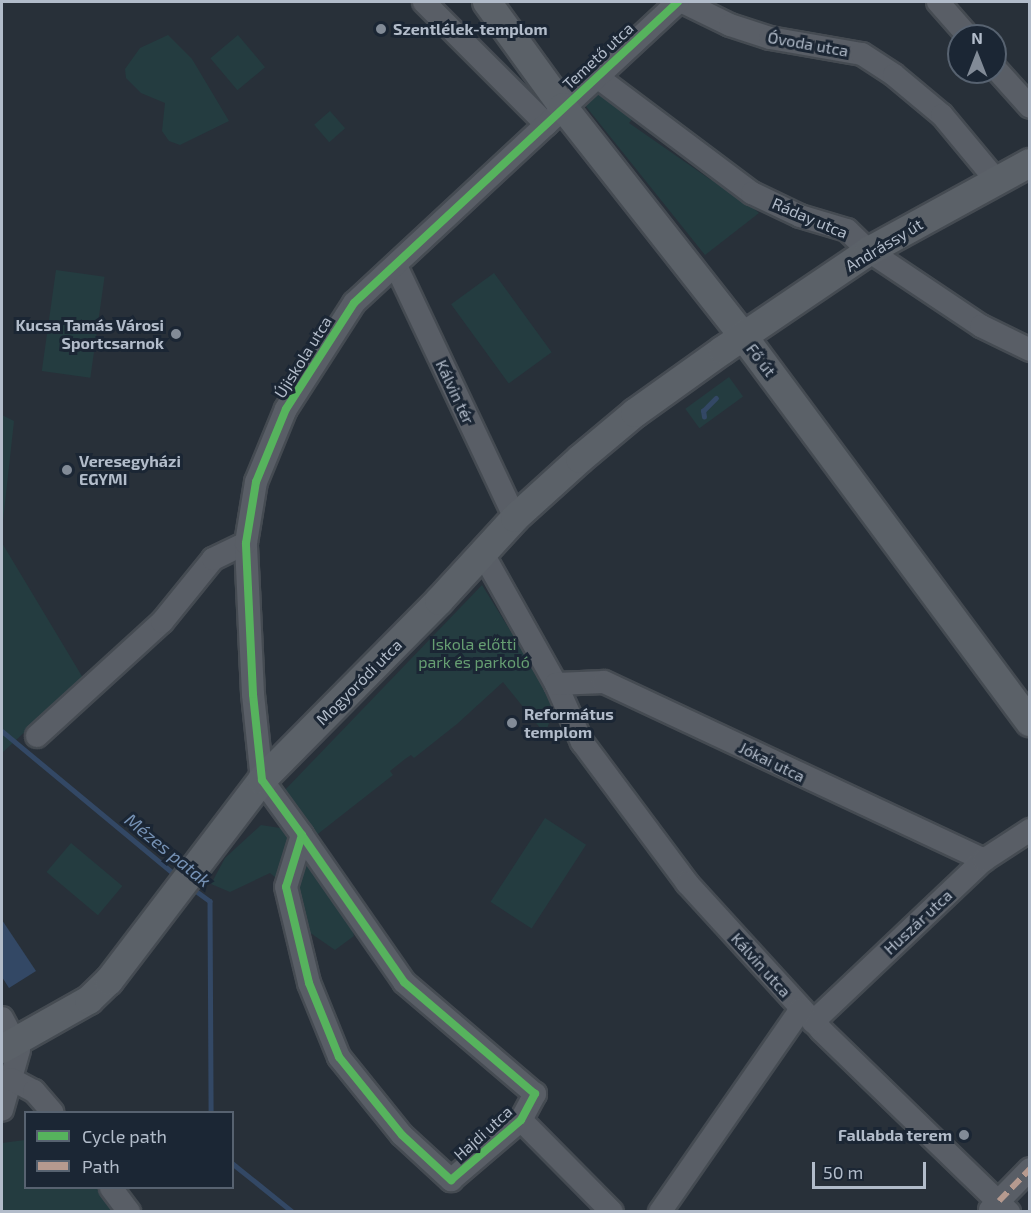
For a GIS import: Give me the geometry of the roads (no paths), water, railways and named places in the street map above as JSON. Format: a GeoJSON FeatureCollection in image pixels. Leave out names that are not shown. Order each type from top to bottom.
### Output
{"type":"FeatureCollection","features":[{"type":"Feature","properties":{"kind":"main road","name":"Fő út"},"geometry":{"type":"LineString","coordinates":[[487,2],[555,115],[743,336],[1029,722]]}},
{"type":"Feature","properties":{"kind":"main road","name":"Andrássy út"},"geometry":{"type":"LineString","coordinates":[[743,336],[869,251],[1029,163]]}},
{"type":"Feature","properties":{"kind":"main road","name":"Mogyoródi utca"},"geometry":{"type":"LineString","coordinates":[[12,1047],[89,1000],[109,981],[262,780],[483,554],[515,518],[635,413],[743,336]]}},
{"type":"Feature","properties":{"kind":"street","name":"Fő út"},"geometry":{"type":"LineString","coordinates":[[424,2],[555,115]]}},
{"type":"Feature","properties":{"kind":"street","name":"Temető utca"},"geometry":{"type":"LineString","coordinates":[[555,115],[678,2]]}},
{"type":"Feature","properties":{"kind":"street","name":"Óvoda utca"},"geometry":{"type":"LineString","coordinates":[[683,2],[730,25],[770,38],[862,54],[942,115],[996,180]]}},
{"type":"Feature","properties":{"kind":"street"},"geometry":{"type":"LineString","coordinates":[[938,2],[957,24]]}},
{"type":"Feature","properties":{"kind":"street","name":"Ráday utca"},"geometry":{"type":"LineString","coordinates":[[596,76],[752,193],[800,216],[847,230],[869,251],[981,326],[1029,350]]}},
{"type":"Feature","properties":{"kind":"street"},"geometry":{"type":"LineString","coordinates":[[1007,82],[1029,108]]}},
{"type":"Feature","properties":{"kind":"street","name":"Újiskola utca"},"geometry":{"type":"LineString","coordinates":[[262,780],[253,694],[246,543],[256,482],[286,409],[354,303],[396,266],[451,209],[555,115]]}},
{"type":"Feature","properties":{"kind":"street","name":"Kálvin tér"},"geometry":{"type":"LineString","coordinates":[[396,266],[515,518]]}},
{"type":"Feature","properties":{"kind":"street"},"geometry":{"type":"LineString","coordinates":[[37,736],[162,622],[213,559],[246,543]]}},
{"type":"Feature","properties":{"kind":"street"},"geometry":{"type":"LineString","coordinates":[[483,554],[556,684]]}},
{"type":"Feature","properties":{"kind":"street","name":"Jókai utca"},"geometry":{"type":"LineString","coordinates":[[556,684],[604,682],[984,860]]}},
{"type":"Feature","properties":{"kind":"street","name":"Kálvin utca"},"geometry":{"type":"LineString","coordinates":[[556,684],[582,742],[605,777],[687,883],[807,1016],[999,1208]]}},
{"type":"Feature","properties":{"kind":"street","name":"Hajdi utca"},"geometry":{"type":"LineString","coordinates":[[262,780],[302,835],[404,982],[535,1094],[521,1120],[451,1180],[402,1135],[339,1057],[309,983],[286,887],[302,835]]}},
{"type":"Feature","properties":{"kind":"street","name":"Huszár utca"},"geometry":{"type":"LineString","coordinates":[[660,1212],[807,1016],[984,860],[1029,830]]}},
{"type":"Feature","properties":{"kind":"street"},"geometry":{"type":"LineString","coordinates":[[2,1018],[12,1047],[11,1079],[2,1110]]}},
{"type":"Feature","properties":{"kind":"street"},"geometry":{"type":"LineString","coordinates":[[11,1079],[34,1091],[50,1111]]}},
{"type":"Feature","properties":{"kind":"street","name":"Hajdi utca"},"geometry":{"type":"LineString","coordinates":[[521,1120],[612,1212]]}},
{"type":"Feature","properties":{"kind":"street"},"geometry":{"type":"LineString","coordinates":[[999,1208],[1029,1169]]}},
{"type":"Feature","properties":{"kind":"street"},"geometry":{"type":"LineString","coordinates":[[112,1189],[129,1212]]}},
{"type":"Feature","properties":{"kind":"water"},"geometry":{"type":"Polygon","coordinates":[[[2,920],[36,971],[9,988],[2,977],[2,920]]]}},
{"type":"Feature","properties":{"kind":"waterway"},"geometry":{"type":"LineString","coordinates":[[704,417],[703,411],[716,398]]}},
{"type":"Feature","properties":{"kind":"waterway","name":"Mézes patak"},"geometry":{"type":"LineString","coordinates":[[2,731],[178,877]]}},
{"type":"Feature","properties":{"kind":"waterway","name":"Mézes patak"},"geometry":{"type":"LineString","coordinates":[[192,888],[210,901],[211,1111]]}},
{"type":"Feature","properties":{"kind":"waterway","name":"Mézes patak"},"geometry":{"type":"LineString","coordinates":[[234,1165],[293,1212]]}},
{"type":"Feature","properties":{"kind":"place","name":"Szentlélek-templom"},"geometry":{"type":"Point","coordinates":[381,29]}},
{"type":"Feature","properties":{"kind":"place","name":"Kucsa Tamás Városi Sportcsarnok"},"geometry":{"type":"Point","coordinates":[176,334]}},
{"type":"Feature","properties":{"kind":"place","name":"Veresegyházi EGYMI"},"geometry":{"type":"Point","coordinates":[67,470]}},
{"type":"Feature","properties":{"kind":"place","name":"Református templom"},"geometry":{"type":"Point","coordinates":[512,723]}},
{"type":"Feature","properties":{"kind":"place","name":"Fallabda terem"},"geometry":{"type":"Point","coordinates":[964,1135]}},
{"type":"Feature","properties":{"kind":"park label","name":"Iskola előtti park és parkoló"},"geometry":{"type":"Point","coordinates":[474,653]}}]}
